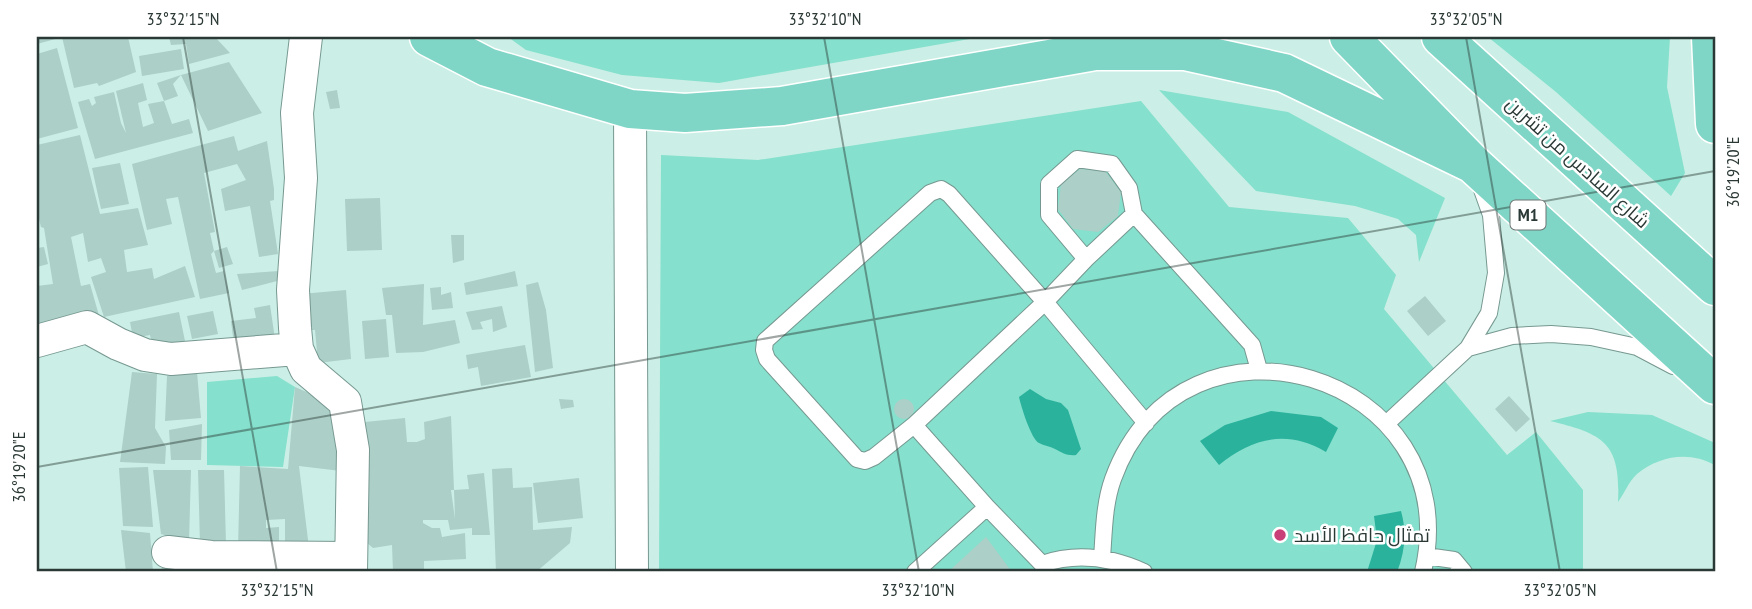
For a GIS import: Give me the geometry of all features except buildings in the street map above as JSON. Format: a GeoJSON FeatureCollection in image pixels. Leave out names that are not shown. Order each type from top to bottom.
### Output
{"type":"FeatureCollection","features":[{"type":"Feature","properties":{"kind":"highway"},"geometry":{"type":"LineString","coordinates":[[429,37],[487,67],[630,109],[685,113],[782,106],[1095,51],[1185,51],[1284,74],[1473,164]]}},
{"type":"Feature","properties":{"kind":"highway","name":"M1"},"geometry":{"type":"LineString","coordinates":[[1349,37],[1473,164],[1715,386]]}},
{"type":"Feature","properties":{"kind":"highway","name":"شارع السادس من تشرين"},"geometry":{"type":"LineString","coordinates":[[1441,37],[1715,286]]}},
{"type":"Feature","properties":{"kind":"highway"},"geometry":{"type":"LineString","coordinates":[[1711,37],[1715,124]]}},
{"type":"Feature","properties":{"kind":"street"},"geometry":{"type":"LineString","coordinates":[[168,552],[351,565],[354,450],[345,402],[306,369],[297,349],[293,290],[300,178],[297,113],[306,37]]}},
{"type":"Feature","properties":{"kind":"street"},"geometry":{"type":"LineString","coordinates":[[630,109],[632,572]]}},
{"type":"Feature","properties":{"kind":"street"},"geometry":{"type":"LineString","coordinates":[[37,341],[87,327],[145,355],[171,359],[297,349]]}},
{"type":"Feature","properties":{"kind":"lane"},"geometry":{"type":"LineString","coordinates":[[1086,258],[1049,215],[1049,184],[1077,159],[1112,164],[1129,188],[1134,215],[1252,345],[1259,370]]}},
{"type":"Feature","properties":{"kind":"lane"},"geometry":{"type":"LineString","coordinates":[[1386,424],[1468,348],[1489,313],[1496,273],[1490,215],[1473,164]]}},
{"type":"Feature","properties":{"kind":"lane"},"geometry":{"type":"LineString","coordinates":[[1134,215],[1086,258],[1045,302],[914,425],[874,457],[864,461],[857,459],[767,359],[764,350],[765,341],[930,193],[941,189],[949,194],[1045,302],[1146,423]]}},
{"type":"Feature","properties":{"kind":"lane"},"geometry":{"type":"LineString","coordinates":[[1468,348],[1512,337],[1551,334],[1591,337],[1637,347],[1715,386]]}},
{"type":"Feature","properties":{"kind":"lane"},"geometry":{"type":"LineString","coordinates":[[1102,558],[1105,513],[1113,480],[1127,450],[1146,423],[1170,402],[1197,386],[1227,375],[1259,370],[1315,378],[1349,394],[1386,424],[1407,453],[1421,485],[1427,520],[1424,564],[1454,560],[1464,572]]}},
{"type":"Feature","properties":{"kind":"lane"},"geometry":{"type":"LineString","coordinates":[[914,425],[1042,565],[1079,556],[1102,558],[1144,572]]}},
{"type":"Feature","properties":{"kind":"lane"},"geometry":{"type":"LineString","coordinates":[[915,572],[987,507]]}},
{"type":"Feature","properties":{"kind":"shaded area"},"geometry":{"type":"Polygon","coordinates":[[[508,37],[981,37],[719,83],[622,75],[526,50],[508,37]]]}},
{"type":"Feature","properties":{"kind":"shaded area"},"geometry":{"type":"Polygon","coordinates":[[[1488,37],[1670,37],[1667,87],[1685,173],[1671,196],[1556,92],[1488,37]]]}},
{"type":"Feature","properties":{"kind":"shaded area"},"geometry":{"type":"Polygon","coordinates":[[[1159,90],[1288,112],[1445,198],[1419,262],[1416,235],[1398,219],[1355,206],[1256,191],[1159,90]]]}},
{"type":"Feature","properties":{"kind":"shaded area"},"geometry":{"type":"Polygon","coordinates":[[[1141,101],[1229,207],[1348,218],[1396,275],[1384,309],[1507,455],[1536,432],[1583,490],[1583,572],[659,572],[661,155],[758,160],[1141,101]]]}},
{"type":"Feature","properties":{"kind":"shaded area"},"geometry":{"type":"Polygon","coordinates":[[[277,376],[295,387],[283,467],[207,465],[207,382],[277,376]]]}},
{"type":"Feature","properties":{"kind":"shaded area"},"geometry":{"type":"Polygon","coordinates":[[[1030,389],[1046,399],[1061,403],[1068,410],[1081,449],[1076,455],[1065,454],[1036,440],[1019,397],[1030,389]]]}},
{"type":"Feature","properties":{"kind":"shaded area"},"geometry":{"type":"Polygon","coordinates":[[[1271,411],[1321,417],[1338,428],[1326,452],[1297,441],[1270,440],[1244,448],[1219,465],[1200,441],[1225,425],[1271,411]]]}},
{"type":"Feature","properties":{"kind":"shaded area"},"geometry":{"type":"Polygon","coordinates":[[[1588,412],[1652,415],[1715,443],[1715,465],[1695,458],[1665,459],[1634,477],[1618,502],[1616,466],[1605,444],[1584,431],[1550,421],[1588,412]]]}},
{"type":"Feature","properties":{"kind":"shaded area"},"geometry":{"type":"Polygon","coordinates":[[[1401,511],[1404,542],[1397,572],[1367,572],[1377,540],[1374,516],[1401,511]]]}},
{"type":"Feature","properties":{"kind":"place","name":"تمثال حافظ الأسد"},"geometry":{"type":"Point","coordinates":[1280,535]}}]}
